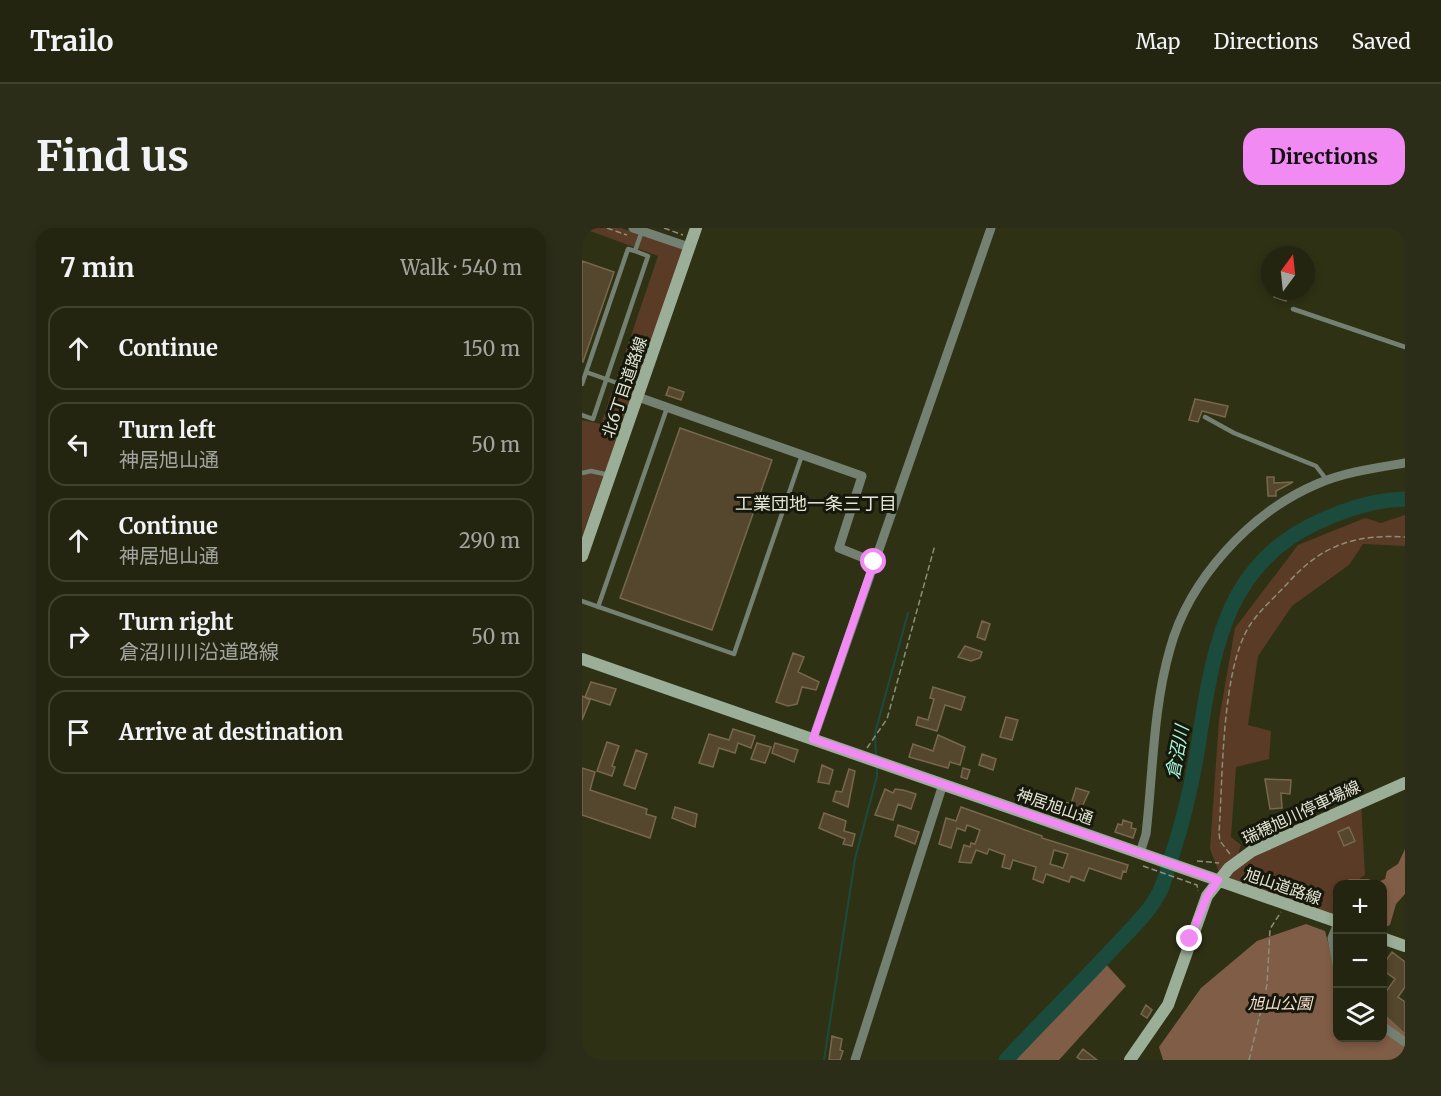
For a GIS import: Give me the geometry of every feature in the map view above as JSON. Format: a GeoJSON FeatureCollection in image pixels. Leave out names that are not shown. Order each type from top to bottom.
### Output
{"type":"FeatureCollection","features":[{"type":"Feature","properties":{"kind":"main road","name":"北6丁目道路線"},"geometry":{"type":"LineString","coordinates":[[582,553],[639,394],[690,237]]}},
{"type":"Feature","properties":{"kind":"main road","name":"神居旭山通"},"geometry":{"type":"LineString","coordinates":[[582,659],[1140,853],[1150,863],[1199,880],[1218,880]]}},
{"type":"Feature","properties":{"kind":"main road","name":"瑞穂旭川停車場線"},"geometry":{"type":"LineString","coordinates":[[1130,1060],[1168,1005],[1194,928],[1207,896],[1218,880],[1236,862],[1315,822],[1405,783]]}},
{"type":"Feature","properties":{"kind":"main road","name":"旭山道路線"},"geometry":{"type":"LineString","coordinates":[[1218,880],[1333,921]]}},
{"type":"Feature","properties":{"kind":"main road"},"geometry":{"type":"LineString","coordinates":[[1387,939],[1405,946]]}},
{"type":"Feature","properties":{"kind":"street"},"geometry":{"type":"LineString","coordinates":[[813,739],[991,228]]}},
{"type":"Feature","properties":{"kind":"street"},"geometry":{"type":"LineString","coordinates":[[637,230],[690,237]]}},
{"type":"Feature","properties":{"kind":"street"},"geometry":{"type":"LineString","coordinates":[[639,394],[667,407],[862,476],[839,548],[874,562]]}},
{"type":"Feature","properties":{"kind":"street"},"geometry":{"type":"LineString","coordinates":[[1140,853],[1146,834],[1162,681],[1170,647],[1190,600],[1217,562],[1265,513],[1293,495],[1327,480],[1405,463]]}},
{"type":"Feature","properties":{"kind":"street"},"geometry":{"type":"LineString","coordinates":[[855,1060],[943,784]]}},
{"type":"Feature","properties":{"kind":"street"},"geometry":{"type":"LineString","coordinates":[[1387,1029],[1405,1042]]}},
{"type":"Feature","properties":{"kind":"lane"},"geometry":{"type":"LineString","coordinates":[[635,251],[637,230]]}},
{"type":"Feature","properties":{"kind":"lane"},"geometry":{"type":"LineString","coordinates":[[582,384],[628,249],[648,256],[593,419],[582,415]]}},
{"type":"Feature","properties":{"kind":"lane"},"geometry":{"type":"LineString","coordinates":[[1293,309],[1405,347]]}},
{"type":"Feature","properties":{"kind":"lane"},"geometry":{"type":"LineString","coordinates":[[586,372],[639,394]]}},
{"type":"Feature","properties":{"kind":"lane"},"geometry":{"type":"LineString","coordinates":[[598,607],[667,407]]}},
{"type":"Feature","properties":{"kind":"lane"},"geometry":{"type":"LineString","coordinates":[[1205,417],[1234,433],[1316,466],[1327,480]]}},
{"type":"Feature","properties":{"kind":"lane"},"geometry":{"type":"LineString","coordinates":[[582,601],[734,654],[802,454]]}},
{"type":"Feature","properties":{"kind":"lane"},"geometry":{"type":"LineString","coordinates":[[582,473],[591,471],[610,476]]}},
{"type":"Feature","properties":{"kind":"path"},"geometry":{"type":"LineString","coordinates":[[664,228],[690,237]]}},
{"type":"Feature","properties":{"kind":"path"},"geometry":{"type":"LineString","coordinates":[[1236,862],[1220,841],[1219,832],[1231,682],[1250,625],[1300,569],[1321,554],[1355,538],[1405,537]]}},
{"type":"Feature","properties":{"kind":"path"},"geometry":{"type":"LineString","coordinates":[[871,760],[887,719],[935,545]]}},
{"type":"Feature","properties":{"kind":"path"},"geometry":{"type":"LineString","coordinates":[[1150,863],[1199,880]]}},
{"type":"Feature","properties":{"kind":"path"},"geometry":{"type":"LineString","coordinates":[[1245,881],[1301,886]]}},
{"type":"Feature","properties":{"kind":"path"},"geometry":{"type":"LineString","coordinates":[[1249,1060],[1267,984],[1270,929],[1280,914],[1282,903]]}},
{"type":"Feature","properties":{"kind":"shaded area"},"geometry":{"type":"Polygon","coordinates":[[[582,228],[621,228],[684,250],[582,536],[582,420],[601,424],[658,256],[582,228]]]}},
{"type":"Feature","properties":{"kind":"shaded area"},"geometry":{"type":"Polygon","coordinates":[[[1405,515],[1405,546],[1363,544],[1349,565],[1292,606],[1258,656],[1248,725],[1271,731],[1269,759],[1236,767],[1231,837],[1241,845],[1236,861],[1361,802],[1365,875],[1358,880],[1333,880],[1333,920],[1221,877],[1210,849],[1219,720],[1235,628],[1298,545],[1365,518],[1381,523],[1405,515]]]}},
{"type":"Feature","properties":{"kind":"green space"},"geometry":{"type":"Polygon","coordinates":[[[1405,849],[1405,894],[1396,904],[1390,925],[1387,926],[1387,880],[1383,880],[1387,871],[1398,864],[1405,849]]]}},
{"type":"Feature","properties":{"kind":"green space","name":"旭山公園"},"geometry":{"type":"Polygon","coordinates":[[[1306,924],[1325,931],[1333,960],[1333,1042],[1387,1042],[1387,1004],[1405,1021],[1405,1060],[1163,1060],[1159,1047],[1201,988],[1257,941],[1306,924]]]}},
{"type":"Feature","properties":{"kind":"green space"},"geometry":{"type":"Polygon","coordinates":[[[1102,960],[1126,986],[1059,1060],[1006,1060],[1102,960]]]}},
{"type":"Feature","properties":{"kind":"building"},"geometry":{"type":"Polygon","coordinates":[[[582,261],[614,272],[583,362],[582,362],[582,261]]]}},
{"type":"Feature","properties":{"kind":"building"},"geometry":{"type":"Polygon","coordinates":[[[669,387],[684,392],[681,400],[666,395],[669,387]]]}},
{"type":"Feature","properties":{"kind":"building"},"geometry":{"type":"Polygon","coordinates":[[[1195,399],[1228,406],[1225,417],[1202,411],[1198,422],[1189,420],[1195,399]]]}},
{"type":"Feature","properties":{"kind":"building"},"geometry":{"type":"Polygon","coordinates":[[[680,428],[772,460],[712,630],[620,598],[680,428]]]}},
{"type":"Feature","properties":{"kind":"building"},"geometry":{"type":"Polygon","coordinates":[[[1267,477],[1274,477],[1274,483],[1293,482],[1276,491],[1276,496],[1268,496],[1267,477]]]}},
{"type":"Feature","properties":{"kind":"building"},"geometry":{"type":"Polygon","coordinates":[[[982,621],[990,624],[985,640],[977,637],[982,621]]]}},
{"type":"Feature","properties":{"kind":"building"},"geometry":{"type":"Polygon","coordinates":[[[965,646],[982,652],[980,658],[971,661],[958,657],[965,646]]]}},
{"type":"Feature","properties":{"kind":"building"},"geometry":{"type":"Polygon","coordinates":[[[793,653],[804,657],[798,672],[819,682],[816,690],[802,687],[797,704],[788,706],[776,702],[793,653]]]}},
{"type":"Feature","properties":{"kind":"building"},"geometry":{"type":"Polygon","coordinates":[[[591,682],[616,689],[610,705],[585,697],[591,682]]]}},
{"type":"Feature","properties":{"kind":"building"},"geometry":{"type":"Polygon","coordinates":[[[933,687],[965,697],[961,710],[945,705],[937,731],[916,725],[918,717],[928,720],[934,699],[930,698],[933,687]]]}},
{"type":"Feature","properties":{"kind":"building"},"geometry":{"type":"Polygon","coordinates":[[[582,696],[590,700],[582,720],[582,696]]]}},
{"type":"Feature","properties":{"kind":"building"},"geometry":{"type":"Polygon","coordinates":[[[1006,717],[1018,720],[1012,740],[1000,737],[1006,717]]]}},
{"type":"Feature","properties":{"kind":"building"},"geometry":{"type":"Polygon","coordinates":[[[733,729],[755,736],[751,748],[738,743],[735,753],[719,748],[713,767],[699,763],[709,734],[729,740],[733,729]]]}},
{"type":"Feature","properties":{"kind":"building"},"geometry":{"type":"Polygon","coordinates":[[[938,735],[965,747],[960,765],[950,762],[948,768],[909,757],[913,744],[933,751],[938,735]]]}},
{"type":"Feature","properties":{"kind":"building"},"geometry":{"type":"Polygon","coordinates":[[[607,742],[619,746],[612,766],[615,767],[612,776],[597,771],[607,742]]]}},
{"type":"Feature","properties":{"kind":"building"},"geometry":{"type":"Polygon","coordinates":[[[757,743],[771,747],[765,763],[751,759],[757,743]]]}},
{"type":"Feature","properties":{"kind":"building"},"geometry":{"type":"Polygon","coordinates":[[[775,743],[798,750],[794,762],[772,753],[775,743]]]}},
{"type":"Feature","properties":{"kind":"building"},"geometry":{"type":"Polygon","coordinates":[[[636,750],[647,754],[635,789],[624,785],[636,750]]]}},
{"type":"Feature","properties":{"kind":"building"},"geometry":{"type":"Polygon","coordinates":[[[982,754],[996,759],[993,770],[979,765],[982,754]]]}},
{"type":"Feature","properties":{"kind":"building"},"geometry":{"type":"Polygon","coordinates":[[[822,765],[833,770],[829,784],[818,782],[822,765]]]}},
{"type":"Feature","properties":{"kind":"building"},"geometry":{"type":"Polygon","coordinates":[[[582,768],[595,772],[590,790],[647,809],[646,814],[656,817],[650,838],[582,815],[582,768]]]}},
{"type":"Feature","properties":{"kind":"building"},"geometry":{"type":"Polygon","coordinates":[[[963,768],[970,770],[967,779],[961,777],[963,768]]]}},
{"type":"Feature","properties":{"kind":"building"},"geometry":{"type":"Polygon","coordinates":[[[849,769],[855,771],[848,807],[833,801],[836,791],[842,792],[849,769]]]}},
{"type":"Feature","properties":{"kind":"building"},"geometry":{"type":"Polygon","coordinates":[[[1265,779],[1291,780],[1290,794],[1281,793],[1282,808],[1270,809],[1265,779]]]}},
{"type":"Feature","properties":{"kind":"building"},"geometry":{"type":"Polygon","coordinates":[[[1076,788],[1089,792],[1076,819],[1042,805],[1045,796],[1071,804],[1076,788]]]}},
{"type":"Feature","properties":{"kind":"building"},"geometry":{"type":"Polygon","coordinates":[[[885,789],[893,793],[895,789],[916,794],[911,809],[898,804],[893,820],[875,815],[885,789]]]}},
{"type":"Feature","properties":{"kind":"building"},"geometry":{"type":"Polygon","coordinates":[[[675,807],[697,814],[695,827],[672,818],[675,807]]]}},
{"type":"Feature","properties":{"kind":"building"},"geometry":{"type":"Polygon","coordinates":[[[961,807],[1042,836],[1042,838],[1128,865],[1121,879],[1089,868],[1084,881],[1071,876],[1069,882],[1046,874],[1043,883],[1033,879],[1036,867],[1013,860],[1010,869],[1002,867],[1005,855],[989,849],[987,854],[976,850],[971,863],[959,862],[964,845],[970,847],[971,843],[975,844],[980,830],[967,825],[965,831],[957,828],[951,848],[939,844],[946,818],[956,821],[961,807]],[[1054,850],[1050,864],[1063,868],[1068,854],[1054,850]]]}},
{"type":"Feature","properties":{"kind":"building"},"geometry":{"type":"Polygon","coordinates":[[[824,813],[846,821],[844,831],[855,834],[852,846],[843,844],[845,839],[819,828],[824,813]]]}},
{"type":"Feature","properties":{"kind":"building"},"geometry":{"type":"Polygon","coordinates":[[[1123,820],[1132,823],[1131,828],[1136,829],[1133,838],[1115,832],[1118,824],[1122,825],[1123,820]]]}},
{"type":"Feature","properties":{"kind":"building"},"geometry":{"type":"Polygon","coordinates":[[[898,825],[919,832],[915,844],[895,836],[898,825]]]}},
{"type":"Feature","properties":{"kind":"building"},"geometry":{"type":"Polygon","coordinates":[[[1349,827],[1355,841],[1344,846],[1338,832],[1349,827]]]}},
{"type":"Feature","properties":{"kind":"building"},"geometry":{"type":"Polygon","coordinates":[[[1392,952],[1405,962],[1405,987],[1398,997],[1405,1002],[1405,1034],[1387,1018],[1387,990],[1395,979],[1387,973],[1387,959],[1392,952]]]}},
{"type":"Feature","properties":{"kind":"building"},"geometry":{"type":"Polygon","coordinates":[[[1146,1005],[1152,1010],[1147,1018],[1141,1014],[1146,1005]]]}},
{"type":"Feature","properties":{"kind":"building"},"geometry":{"type":"Polygon","coordinates":[[[832,1036],[842,1039],[840,1050],[843,1051],[840,1060],[829,1060],[832,1036]]]}},
{"type":"Feature","properties":{"kind":"building"},"geometry":{"type":"Polygon","coordinates":[[[1083,1049],[1097,1060],[1081,1060],[1077,1057],[1083,1049]]]}},
{"type":"Feature","properties":{"kind":"waterway","name":"倉沼川"},"geometry":{"type":"LineString","coordinates":[[1006,1060],[1135,925],[1159,893],[1186,807],[1206,695],[1221,634],[1246,582],[1265,559],[1288,539],[1318,522],[1360,506],[1405,499]]}},
{"type":"Feature","properties":{"kind":"waterway"},"geometry":{"type":"LineString","coordinates":[[876,756],[875,733],[908,613]]}},
{"type":"Feature","properties":{"kind":"waterway"},"geometry":{"type":"LineString","coordinates":[[824,1060],[855,859],[877,776],[877,765]]}},
{"type":"Feature","properties":{"kind":"district","name":"工業団地一条三丁目"},"geometry":{"type":"Point","coordinates":[816,503]}},
{"type":"Feature","properties":{"kind":"route"},"geometry":{"type":"LineString","coordinates":[[874,562],[813,739],[1218,880],[1207,896],[1190,939]]}}]}
